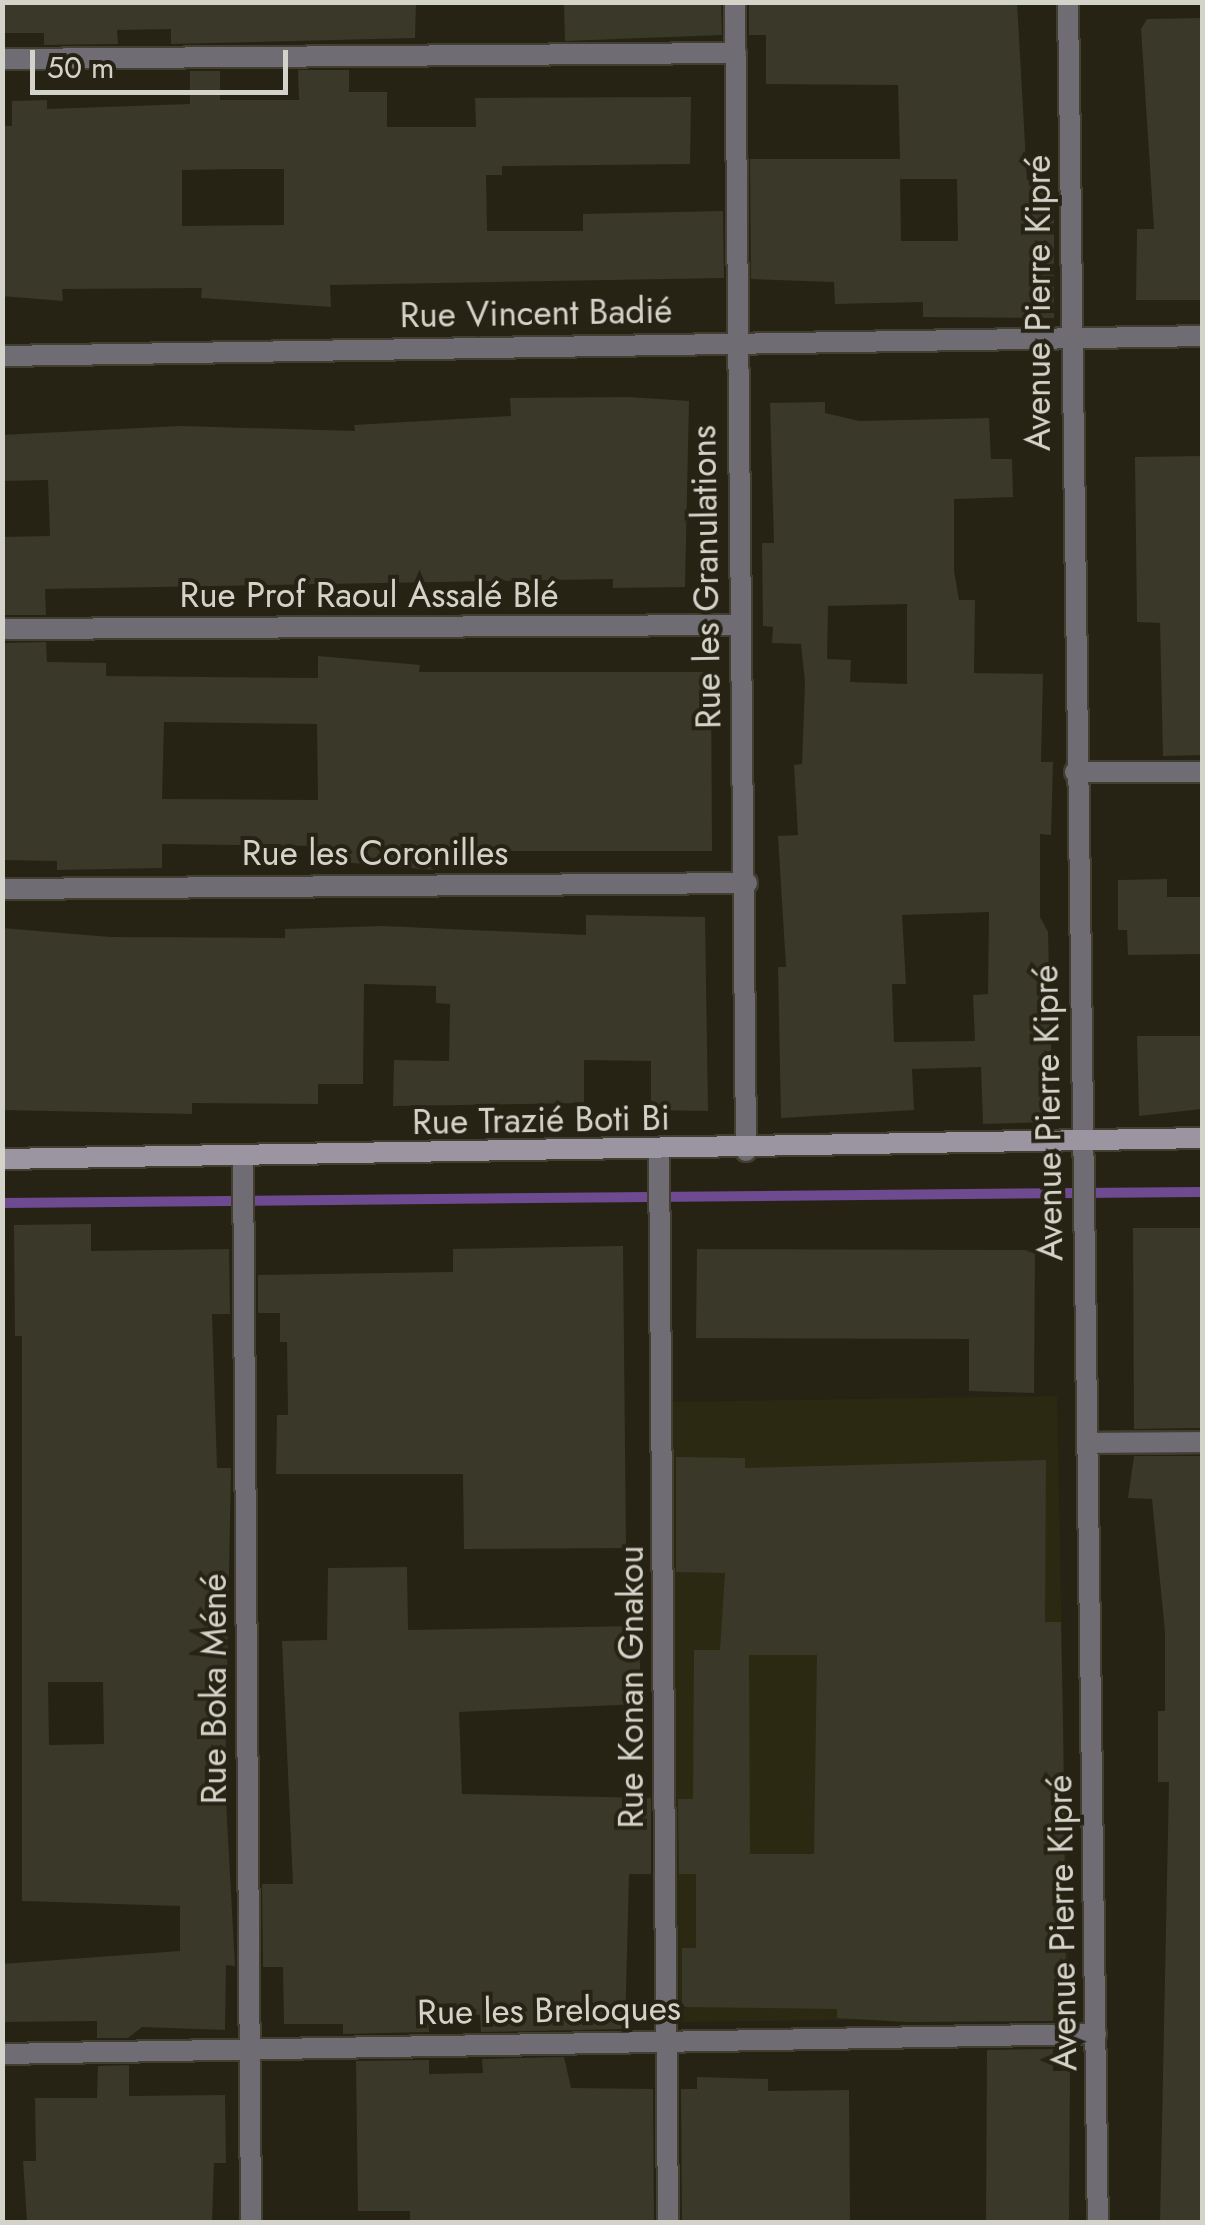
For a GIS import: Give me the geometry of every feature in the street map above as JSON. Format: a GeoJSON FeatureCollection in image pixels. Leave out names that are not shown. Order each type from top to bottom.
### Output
{"type":"FeatureCollection","features":[{"type":"Feature","properties":{"kind":"main road","name":"Rue Trazié Boti Bi"},"geometry":{"type":"LineString","coordinates":[[2,1159],[746,1150],[1202,1138]]}},
{"type":"Feature","properties":{"kind":"street","name":"Rue les Granulations"},"geometry":{"type":"LineString","coordinates":[[735,2],[736,625],[748,883],[746,1150]]}},
{"type":"Feature","properties":{"kind":"street","name":"Avenue Pierre Kipré"},"geometry":{"type":"LineString","coordinates":[[1068,2],[1075,772],[1089,1442],[1098,2222]]}},
{"type":"Feature","properties":{"kind":"street"},"geometry":{"type":"LineString","coordinates":[[2,59],[736,54]]}},
{"type":"Feature","properties":{"kind":"street","name":"Rue Vincent Badié"},"geometry":{"type":"LineString","coordinates":[[2,356],[1202,336]]}},
{"type":"Feature","properties":{"kind":"street","name":"Rue Prof Raoul Assalé Blé"},"geometry":{"type":"LineString","coordinates":[[2,629],[736,625]]}},
{"type":"Feature","properties":{"kind":"street"},"geometry":{"type":"LineString","coordinates":[[1075,772],[1202,772]]}},
{"type":"Feature","properties":{"kind":"street","name":"Rue les Coronilles"},"geometry":{"type":"LineString","coordinates":[[2,889],[748,883]]}},
{"type":"Feature","properties":{"kind":"street","name":"Rue Konan Gnakou"},"geometry":{"type":"LineString","coordinates":[[659,1151],[668,2222]]}},
{"type":"Feature","properties":{"kind":"street","name":"Rue Boka Méné"},"geometry":{"type":"LineString","coordinates":[[243,1155],[252,2222]]}},
{"type":"Feature","properties":{"kind":"street"},"geometry":{"type":"LineString","coordinates":[[1089,1442],[1202,1442]]}},
{"type":"Feature","properties":{"kind":"street","name":"Rue les Breloques"},"geometry":{"type":"LineString","coordinates":[[2,2054],[249,2046],[1096,2034]]}},
{"type":"Feature","properties":{"kind":"shaded area"},"geometry":{"type":"Polygon","coordinates":[[[1057,1396],[1069,2017],[679,2022],[667,1402],[1057,1396]]]}},
{"type":"Feature","properties":{"kind":"building"},"geometry":{"type":"Polygon","coordinates":[[[2,2],[416,2],[415,38],[171,44],[171,29],[117,30],[118,44],[44,45],[44,33],[2,33],[2,2]]]}},
{"type":"Feature","properties":{"kind":"building"},"geometry":{"type":"Polygon","coordinates":[[[564,2],[721,2],[722,35],[565,41],[564,2]]]}},
{"type":"Feature","properties":{"kind":"building"},"geometry":{"type":"Polygon","coordinates":[[[749,2],[1017,2],[1027,180],[1054,190],[1054,318],[923,317],[923,302],[835,304],[834,282],[751,279],[750,159],[900,159],[898,85],[766,84],[766,35],[749,35],[749,2]],[[900,179],[901,241],[958,241],[957,179],[900,179]]]}},
{"type":"Feature","properties":{"kind":"building"},"geometry":{"type":"Polygon","coordinates":[[[1202,18],[1202,300],[1136,300],[1137,229],[1154,229],[1141,29],[1147,19],[1202,18]]]}},
{"type":"Feature","properties":{"kind":"building"},"geometry":{"type":"Polygon","coordinates":[[[298,70],[349,70],[349,92],[387,92],[387,127],[476,127],[475,98],[691,97],[690,164],[502,166],[502,175],[486,175],[487,231],[583,231],[583,214],[723,211],[724,278],[330,285],[331,307],[201,298],[202,288],[62,289],[63,301],[2,296],[2,126],[12,126],[12,101],[47,100],[47,109],[190,104],[190,71],[220,71],[220,100],[299,100],[298,70]],[[284,169],[182,170],[182,226],[284,225],[284,169]]]}},
{"type":"Feature","properties":{"kind":"building"},"geometry":{"type":"Polygon","coordinates":[[[510,398],[689,401],[685,587],[613,588],[613,579],[45,589],[46,615],[2,615],[2,537],[50,536],[48,480],[2,481],[2,435],[180,426],[355,431],[354,425],[511,416],[510,398]]]}},
{"type":"Feature","properties":{"kind":"building"},"geometry":{"type":"Polygon","coordinates":[[[825,402],[825,413],[859,421],[989,418],[991,459],[1012,459],[1013,497],[954,499],[954,571],[959,600],[975,600],[974,673],[1043,674],[1041,762],[1053,762],[1051,835],[1040,834],[1040,917],[1048,932],[1053,1122],[983,1124],[981,1067],[912,1069],[914,1110],[781,1118],[778,967],[786,967],[778,836],[798,835],[794,765],[802,764],[805,682],[801,644],[772,643],[773,627],[763,626],[762,543],[774,543],[770,403],[825,402]],[[907,604],[828,606],[827,659],[851,660],[850,682],[907,684],[907,604]],[[989,912],[902,915],[906,984],[892,984],[894,1042],[975,1041],[973,995],[988,994],[989,912]]]}},
{"type":"Feature","properties":{"kind":"building"},"geometry":{"type":"Polygon","coordinates":[[[1202,456],[1202,755],[1163,756],[1160,623],[1137,622],[1135,457],[1202,456]]]}},
{"type":"Feature","properties":{"kind":"building"},"geometry":{"type":"Polygon","coordinates":[[[46,642],[47,662],[106,663],[106,676],[318,678],[318,656],[420,665],[419,672],[711,672],[712,851],[434,851],[433,870],[318,860],[318,846],[162,844],[162,868],[57,870],[57,861],[2,860],[2,643],[46,642]],[[164,722],[162,799],[318,800],[317,724],[164,722]]]}},
{"type":"Feature","properties":{"kind":"building"},"geometry":{"type":"Polygon","coordinates":[[[1167,879],[1167,897],[1202,897],[1202,954],[1128,955],[1127,930],[1118,930],[1118,880],[1167,879]]]}},
{"type":"Feature","properties":{"kind":"building"},"geometry":{"type":"Polygon","coordinates":[[[586,915],[705,917],[708,1111],[651,1110],[651,1061],[584,1060],[584,1103],[393,1106],[394,1060],[449,1061],[450,1004],[436,1003],[436,986],[364,984],[363,1084],[318,1084],[318,1104],[192,1103],[192,1114],[2,1110],[2,928],[110,937],[285,938],[285,929],[383,926],[586,935],[586,915]]]}},
{"type":"Feature","properties":{"kind":"building"},"geometry":{"type":"Polygon","coordinates":[[[1137,1036],[1202,1036],[1202,1109],[1139,1116],[1137,1036]]]}},
{"type":"Feature","properties":{"kind":"building"},"geometry":{"type":"Polygon","coordinates":[[[91,1224],[91,1251],[229,1249],[230,1314],[212,1314],[217,1468],[231,1468],[225,1783],[235,1966],[226,1965],[225,2030],[142,2027],[128,2038],[97,2038],[97,2021],[2,2022],[2,1964],[180,1951],[180,1906],[22,1901],[22,1336],[15,1336],[14,1225],[91,1224]],[[48,1682],[49,1745],[104,1744],[103,1682],[48,1682]]]}},
{"type":"Feature","properties":{"kind":"building"},"geometry":{"type":"Polygon","coordinates":[[[1133,1228],[1202,1228],[1202,1428],[1134,1429],[1133,1228]]]}},
{"type":"Feature","properties":{"kind":"building"},"geometry":{"type":"Polygon","coordinates":[[[623,1246],[626,1548],[464,1549],[463,1474],[276,1474],[277,1415],[288,1415],[287,1342],[280,1342],[280,1313],[258,1313],[258,1275],[453,1272],[453,1249],[623,1246]]]}},
{"type":"Feature","properties":{"kind":"building"},"geometry":{"type":"Polygon","coordinates":[[[697,1249],[1035,1250],[1034,1393],[969,1391],[969,1339],[696,1338],[697,1249]]]}},
{"type":"Feature","properties":{"kind":"building"},"geometry":{"type":"Polygon","coordinates":[[[1134,1456],[1202,1456],[1202,2222],[1160,2222],[1169,1782],[1158,1782],[1158,1711],[1165,1711],[1165,1632],[1152,1499],[1128,1498],[1134,1456]]]}},
{"type":"Feature","properties":{"kind":"building"},"geometry":{"type":"Polygon","coordinates":[[[676,1457],[745,1458],[745,1468],[1046,1460],[1045,1622],[1061,1622],[1063,1727],[1066,1992],[1053,1992],[1053,2021],[908,2022],[837,2018],[837,2009],[682,2007],[682,1948],[696,1948],[696,1874],[679,1874],[678,1799],[693,1799],[694,1650],[720,1650],[725,1573],[676,1572],[676,1457]],[[749,1655],[750,1854],[814,1854],[817,1655],[749,1655]]]}},
{"type":"Feature","properties":{"kind":"building"},"geometry":{"type":"Polygon","coordinates":[[[407,1567],[408,1630],[639,1626],[641,1704],[459,1712],[462,1794],[651,1798],[651,1874],[629,1874],[625,2029],[481,2032],[480,2015],[428,2013],[429,2032],[343,2034],[343,2024],[284,2024],[283,1967],[263,1967],[262,1884],[293,1884],[282,1641],[327,1640],[328,1568],[407,1567]]]}},
{"type":"Feature","properties":{"kind":"building"},"geometry":{"type":"Polygon","coordinates":[[[1053,2049],[1053,2071],[1070,2071],[1069,2222],[986,2222],[987,2050],[1053,2049]]]}},
{"type":"Feature","properties":{"kind":"building"},"geometry":{"type":"Polygon","coordinates":[[[564,2057],[571,2088],[653,2089],[654,2222],[410,2222],[410,2211],[358,2211],[356,2061],[429,2060],[429,2074],[483,2073],[482,2059],[564,2057]]]}},
{"type":"Feature","properties":{"kind":"building"},"geometry":{"type":"Polygon","coordinates":[[[129,2065],[129,2096],[225,2095],[226,2163],[214,2163],[212,2222],[27,2222],[23,2161],[36,2161],[35,2098],[97,2098],[98,2066],[129,2065]]]}},
{"type":"Feature","properties":{"kind":"building"},"geometry":{"type":"Polygon","coordinates":[[[697,2077],[768,2079],[768,2091],[849,2090],[850,2222],[682,2222],[681,2089],[697,2089],[697,2077]]]}},
{"type":"Feature","properties":{"kind":"waterway"},"geometry":{"type":"LineString","coordinates":[[2,1203],[1202,1192]]}}]}
